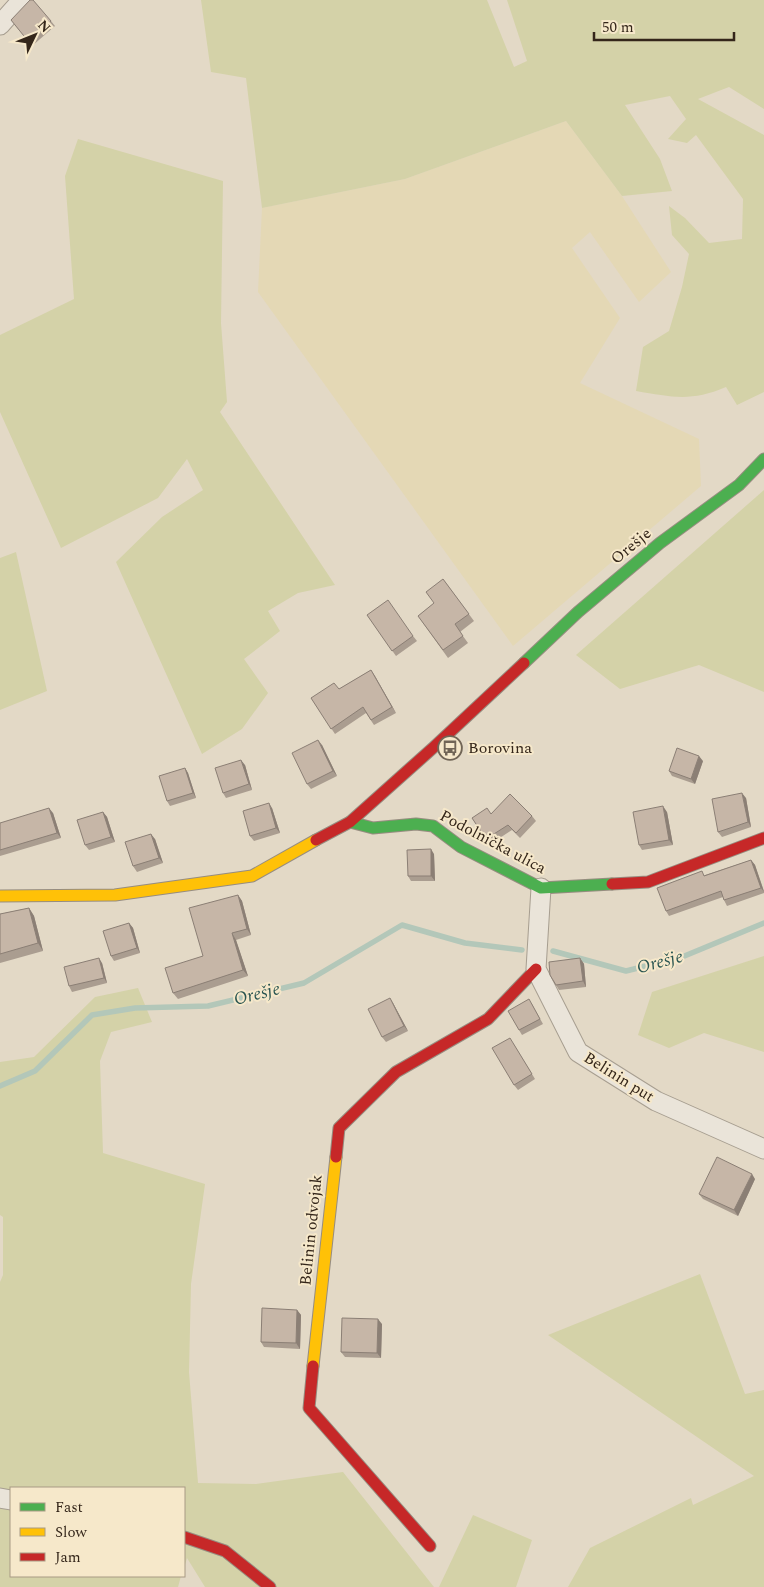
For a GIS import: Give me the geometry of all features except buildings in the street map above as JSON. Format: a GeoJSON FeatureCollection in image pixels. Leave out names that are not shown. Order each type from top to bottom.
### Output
{"type":"FeatureCollection","features":[{"type":"Feature","properties":{"kind":"street"},"geometry":{"type":"LineString","coordinates":[[0,25],[22,0]]}},
{"type":"Feature","properties":{"kind":"street","name":"Orešje"},"geometry":{"type":"LineString","coordinates":[[0,896],[115,895],[252,876],[350,822],[434,747],[578,612],[660,543],[738,485],[764,459]]}},
{"type":"Feature","properties":{"kind":"street","name":"Podolnička ulica"},"geometry":{"type":"LineString","coordinates":[[350,822],[373,828],[416,824],[433,826],[461,847],[541,888],[648,882],[764,838]]}},
{"type":"Feature","properties":{"kind":"street"},"geometry":{"type":"LineString","coordinates":[[536,969],[541,888]]}},
{"type":"Feature","properties":{"kind":"street","name":"Belinin put"},"geometry":{"type":"LineString","coordinates":[[536,969],[578,1052],[656,1101],[764,1149]]}},
{"type":"Feature","properties":{"kind":"street","name":"Belinin odvojak"},"geometry":{"type":"LineString","coordinates":[[430,1546],[310,1408],[339,1128],[396,1072],[488,1019],[536,969]]}},
{"type":"Feature","properties":{"kind":"street"},"geometry":{"type":"LineString","coordinates":[[185,1537],[225,1551],[270,1587]]}},
{"type":"Feature","properties":{"kind":"shaded area"},"geometry":{"type":"Polygon","coordinates":[[[201,0],[487,0],[514,67],[527,61],[507,0],[764,0],[764,109],[729,87],[698,99],[764,135],[764,392],[737,405],[726,387],[702,395],[681,397],[636,391],[643,347],[669,331],[682,287],[689,254],[672,235],[669,206],[685,218],[709,243],[742,239],[743,199],[696,135],[687,143],[668,139],[686,119],[670,96],[625,105],[660,159],[672,191],[622,196],[566,121],[405,179],[262,208],[246,78],[211,72],[201,0]]]}},
{"type":"Feature","properties":{"kind":"shaded area"},"geometry":{"type":"Polygon","coordinates":[[[566,121],[622,196],[671,272],[639,302],[590,232],[572,248],[620,318],[580,383],[699,439],[701,486],[513,646],[258,292],[262,208],[405,179],[566,121]]]}},
{"type":"Feature","properties":{"kind":"shaded area"},"geometry":{"type":"Polygon","coordinates":[[[78,139],[223,181],[221,323],[227,402],[220,412],[335,585],[298,593],[268,611],[280,631],[244,659],[268,693],[242,729],[202,754],[116,562],[162,517],[203,490],[187,459],[158,498],[61,548],[0,412],[0,335],[74,299],[65,176],[78,139]]]}},
{"type":"Feature","properties":{"kind":"shaded area"},"geometry":{"type":"Polygon","coordinates":[[[764,490],[764,692],[699,665],[620,689],[576,655],[764,490]]]}},
{"type":"Feature","properties":{"kind":"shaded area"},"geometry":{"type":"Polygon","coordinates":[[[16,552],[47,691],[0,710],[0,558],[16,552]]]}},
{"type":"Feature","properties":{"kind":"shaded area"},"geometry":{"type":"Polygon","coordinates":[[[764,956],[764,1052],[704,1033],[669,1048],[638,1035],[652,992],[764,956]]]}},
{"type":"Feature","properties":{"kind":"shaded area"},"geometry":{"type":"Polygon","coordinates":[[[138,988],[152,1022],[111,1032],[100,1061],[103,1153],[205,1184],[191,1284],[189,1372],[198,1483],[256,1484],[343,1472],[434,1587],[205,1587],[187,1558],[185,1565],[185,1487],[10,1487],[10,1577],[181,1577],[178,1587],[0,1587],[0,1282],[3,1275],[3,1217],[0,1215],[0,1062],[34,1057],[95,997],[138,988]]]}},
{"type":"Feature","properties":{"kind":"shaded area"},"geometry":{"type":"Polygon","coordinates":[[[700,1274],[745,1394],[764,1390],[764,1587],[568,1587],[590,1548],[691,1498],[693,1505],[754,1476],[548,1335],[700,1274]]]}},
{"type":"Feature","properties":{"kind":"shaded area"},"geometry":{"type":"Polygon","coordinates":[[[473,1515],[532,1540],[516,1587],[439,1587],[473,1515]]]}},
{"type":"Feature","properties":{"kind":"waterway","name":"Orešje"},"geometry":{"type":"LineString","coordinates":[[553,951],[626,971],[682,957],[764,923]]}},
{"type":"Feature","properties":{"kind":"waterway","name":"Orešje"},"geometry":{"type":"LineString","coordinates":[[0,1086],[35,1071],[92,1015],[135,1008],[208,1006],[304,983],[402,925],[465,943],[522,950]]}},
{"type":"Feature","properties":{"kind":"traffic: fast"},"geometry":{"type":"LineString","coordinates":[[524,663],[578,612],[660,543],[739,485],[764,459]]}},
{"type":"Feature","properties":{"kind":"traffic: fast"},"geometry":{"type":"LineString","coordinates":[[350,822],[373,828],[416,824],[433,826],[461,847],[541,888],[612,884]]}},
{"type":"Feature","properties":{"kind":"traffic: slow"},"geometry":{"type":"LineString","coordinates":[[0,896],[115,895],[252,876],[316,840]]}},
{"type":"Feature","properties":{"kind":"traffic: slow"},"geometry":{"type":"LineString","coordinates":[[313,1366],[336,1157]]}},
{"type":"Feature","properties":{"kind":"traffic: jam"},"geometry":{"type":"LineString","coordinates":[[316,840],[350,822],[524,663]]}},
{"type":"Feature","properties":{"kind":"traffic: jam"},"geometry":{"type":"LineString","coordinates":[[612,884],[648,882],[764,838]]}},
{"type":"Feature","properties":{"kind":"traffic: jam"},"geometry":{"type":"LineString","coordinates":[[336,1157],[339,1128],[396,1072],[488,1019],[536,969]]}},
{"type":"Feature","properties":{"kind":"traffic: jam"},"geometry":{"type":"LineString","coordinates":[[313,1366],[309,1408],[430,1546]]}},
{"type":"Feature","properties":{"kind":"traffic: jam"},"geometry":{"type":"LineString","coordinates":[[185,1537],[225,1551],[270,1587]]}},
{"type":"Feature","properties":{"kind":"place","name":"Borovina"},"geometry":{"type":"Point","coordinates":[450,748]}}]}
